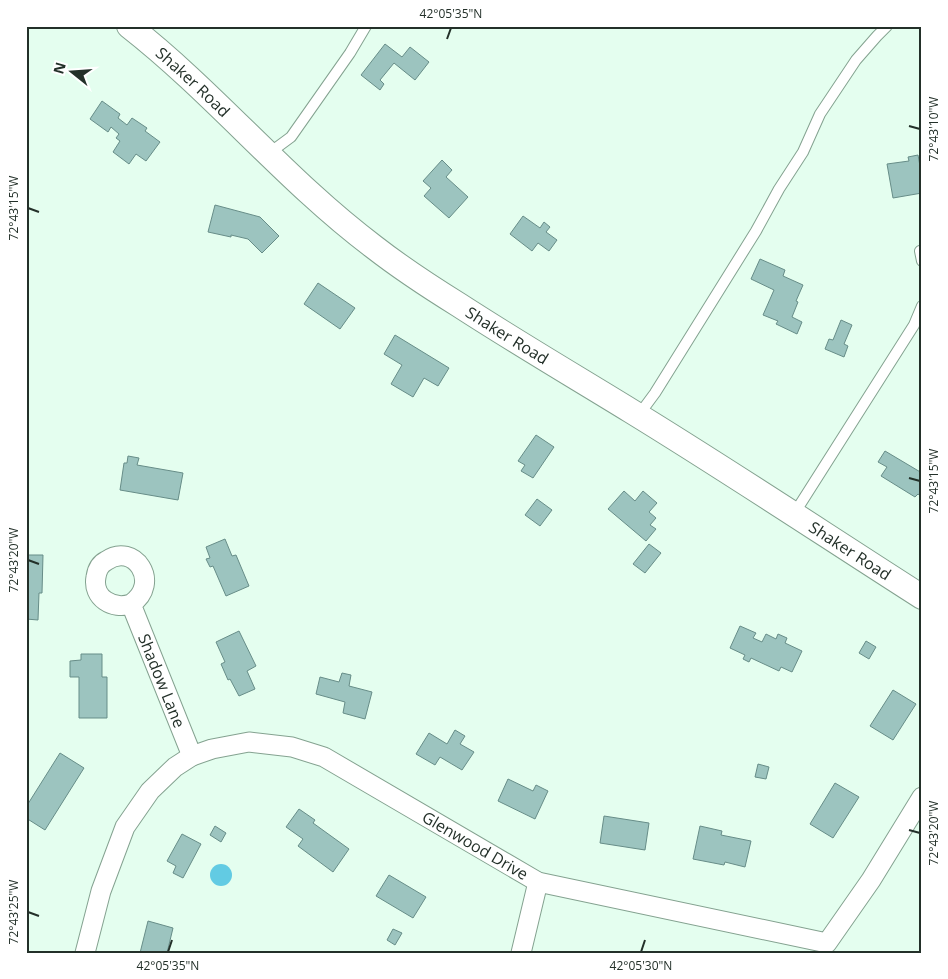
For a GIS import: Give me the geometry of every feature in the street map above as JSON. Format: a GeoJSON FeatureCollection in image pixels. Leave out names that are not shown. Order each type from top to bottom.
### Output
{"type":"FeatureCollection","features":[{"type":"Feature","properties":{"kind":"street","name":"Shaker Road"},"geometry":{"type":"LineString","coordinates":[[129,26],[189,78],[313,196],[352,230],[389,258],[488,324],[794,514],[922,597]]}},
{"type":"Feature","properties":{"kind":"street","name":"Shadow Lane"},"geometry":{"type":"LineString","coordinates":[[131,604],[192,756]]}},
{"type":"Feature","properties":{"kind":"street","name":"Glenwood Drive"},"geometry":{"type":"LineString","coordinates":[[85,953],[101,891],[125,827],[150,791],[175,767],[192,756],[212,749],[249,742],[292,747],[324,757],[538,882],[827,943],[871,880],[922,797]]}},
{"type":"Feature","properties":{"kind":"street"},"geometry":{"type":"LineString","coordinates":[[521,953],[538,882]]}},
{"type":"Feature","properties":{"kind":"lane"},"geometry":{"type":"LineString","coordinates":[[268,154],[291,137],[350,53],[366,26]]}},
{"type":"Feature","properties":{"kind":"lane"},"geometry":{"type":"LineString","coordinates":[[638,416],[655,393],[756,231],[779,189],[803,152],[824,108],[856,60],[887,26]]}},
{"type":"Feature","properties":{"kind":"lane"},"geometry":{"type":"LineString","coordinates":[[794,514],[914,325],[922,306]]}},
{"type":"Feature","properties":{"kind":"water"},"geometry":{"type":"Polygon","coordinates":[[[221,864],[229,867],[232,875],[229,883],[221,886],[213,883],[210,875],[213,867],[221,864]]]}},
{"type":"Feature","properties":{"kind":"building"},"geometry":{"type":"Polygon","coordinates":[[[385,44],[402,57],[410,47],[429,62],[415,80],[394,63],[380,80],[384,84],[380,90],[361,75],[385,44]]]}},
{"type":"Feature","properties":{"kind":"building"},"geometry":{"type":"Polygon","coordinates":[[[102,101],[120,114],[118,118],[127,125],[132,118],[147,128],[145,131],[160,142],[146,161],[136,154],[129,164],[113,152],[120,141],[116,138],[119,134],[111,127],[108,132],[90,119],[102,101]]]}},
{"type":"Feature","properties":{"kind":"building"},"geometry":{"type":"Polygon","coordinates":[[[918,155],[922,177],[922,193],[893,198],[887,164],[909,161],[908,157],[918,155]]]}},
{"type":"Feature","properties":{"kind":"building"},"geometry":{"type":"Polygon","coordinates":[[[442,160],[452,170],[446,177],[468,197],[449,218],[424,196],[431,188],[423,181],[442,160]]]}},
{"type":"Feature","properties":{"kind":"building"},"geometry":{"type":"Polygon","coordinates":[[[215,205],[260,217],[279,236],[262,253],[248,239],[208,232],[215,205]]]}},
{"type":"Feature","properties":{"kind":"building"},"geometry":{"type":"Polygon","coordinates":[[[523,216],[540,228],[544,222],[550,227],[546,232],[557,240],[549,251],[538,243],[532,251],[510,234],[523,216]]]}},
{"type":"Feature","properties":{"kind":"building"},"geometry":{"type":"Polygon","coordinates":[[[760,259],[785,270],[783,276],[803,285],[792,317],[802,322],[797,334],[776,324],[778,321],[763,315],[774,290],[751,279],[760,259]]]}},
{"type":"Feature","properties":{"kind":"building"},"geometry":{"type":"Polygon","coordinates":[[[318,283],[355,308],[340,329],[304,304],[318,283]]]}},
{"type":"Feature","properties":{"kind":"building"},"geometry":{"type":"Polygon","coordinates":[[[841,320],[852,325],[844,344],[848,346],[844,357],[825,349],[829,339],[833,340],[841,320]]]}},
{"type":"Feature","properties":{"kind":"building"},"geometry":{"type":"Polygon","coordinates":[[[395,335],[449,368],[438,386],[424,378],[413,397],[391,384],[402,365],[384,354],[395,335]]]}},
{"type":"Feature","properties":{"kind":"building"},"geometry":{"type":"Polygon","coordinates":[[[536,435],[554,447],[533,478],[521,471],[525,465],[518,461],[536,435]]]}},
{"type":"Feature","properties":{"kind":"building"},"geometry":{"type":"Polygon","coordinates":[[[885,451],[922,473],[922,497],[918,494],[915,497],[881,476],[887,467],[878,462],[885,451]]]}},
{"type":"Feature","properties":{"kind":"building"},"geometry":{"type":"Polygon","coordinates":[[[128,456],[139,458],[137,465],[183,473],[178,500],[120,490],[124,463],[127,463],[128,456]]]}},
{"type":"Feature","properties":{"kind":"building"},"geometry":{"type":"Polygon","coordinates":[[[624,491],[635,501],[643,491],[657,503],[649,512],[656,518],[650,525],[656,529],[646,541],[608,509],[624,491]]]}},
{"type":"Feature","properties":{"kind":"building"},"geometry":{"type":"Polygon","coordinates":[[[537,499],[552,510],[540,526],[525,515],[537,499]]]}},
{"type":"Feature","properties":{"kind":"building"},"geometry":{"type":"Polygon","coordinates":[[[225,539],[232,556],[236,555],[249,586],[226,596],[213,566],[210,567],[206,559],[210,558],[206,547],[225,539]]]}},
{"type":"Feature","properties":{"kind":"building"},"geometry":{"type":"Polygon","coordinates":[[[649,544],[661,553],[645,573],[633,564],[649,544]]]}},
{"type":"Feature","properties":{"kind":"building"},"geometry":{"type":"Polygon","coordinates":[[[26,555],[43,555],[42,593],[39,593],[38,620],[26,619],[26,555]]]}},
{"type":"Feature","properties":{"kind":"building"},"geometry":{"type":"Polygon","coordinates":[[[740,626],[756,633],[753,638],[762,642],[766,634],[776,639],[778,634],[787,638],[785,643],[802,651],[792,672],[781,667],[779,671],[751,658],[749,662],[743,659],[745,655],[730,648],[740,626]]]}},
{"type":"Feature","properties":{"kind":"building"},"geometry":{"type":"Polygon","coordinates":[[[239,631],[256,666],[247,671],[255,689],[239,696],[230,679],[228,680],[221,664],[225,662],[216,642],[239,631]]]}},
{"type":"Feature","properties":{"kind":"building"},"geometry":{"type":"Polygon","coordinates":[[[866,641],[876,647],[869,659],[859,653],[866,641]]]}},
{"type":"Feature","properties":{"kind":"building"},"geometry":{"type":"Polygon","coordinates":[[[81,654],[102,654],[102,677],[107,677],[107,718],[79,718],[79,677],[70,677],[70,661],[81,660],[81,654]]]}},
{"type":"Feature","properties":{"kind":"building"},"geometry":{"type":"Polygon","coordinates":[[[342,673],[351,675],[349,686],[372,692],[365,719],[343,713],[345,702],[316,694],[320,677],[339,682],[342,673]]]}},
{"type":"Feature","properties":{"kind":"building"},"geometry":{"type":"Polygon","coordinates":[[[893,690],[916,704],[893,740],[870,726],[893,690]]]}},
{"type":"Feature","properties":{"kind":"building"},"geometry":{"type":"Polygon","coordinates":[[[455,730],[465,736],[460,744],[474,752],[462,770],[440,757],[435,765],[416,754],[429,733],[447,744],[455,730]]]}},
{"type":"Feature","properties":{"kind":"building"},"geometry":{"type":"Polygon","coordinates":[[[60,753],[84,768],[45,830],[26,818],[26,807],[60,753]]]}},
{"type":"Feature","properties":{"kind":"building"},"geometry":{"type":"Polygon","coordinates":[[[758,764],[769,767],[766,779],[755,777],[758,764]]]}},
{"type":"Feature","properties":{"kind":"building"},"geometry":{"type":"Polygon","coordinates":[[[508,779],[533,791],[536,785],[548,791],[535,819],[498,801],[508,779]]]}},
{"type":"Feature","properties":{"kind":"building"},"geometry":{"type":"Polygon","coordinates":[[[835,783],[859,797],[833,838],[810,824],[835,783]]]}},
{"type":"Feature","properties":{"kind":"building"},"geometry":{"type":"Polygon","coordinates":[[[299,809],[315,820],[313,823],[349,849],[333,872],[298,846],[303,839],[286,827],[299,809]]]}},
{"type":"Feature","properties":{"kind":"building"},"geometry":{"type":"Polygon","coordinates":[[[604,816],[649,823],[645,850],[600,843],[604,816]]]}},
{"type":"Feature","properties":{"kind":"building"},"geometry":{"type":"Polygon","coordinates":[[[215,826],[226,833],[221,842],[210,835],[215,826]]]}},
{"type":"Feature","properties":{"kind":"building"},"geometry":{"type":"Polygon","coordinates":[[[700,826],[722,831],[721,835],[751,841],[745,867],[725,862],[724,865],[693,859],[700,826]]]}},
{"type":"Feature","properties":{"kind":"building"},"geometry":{"type":"Polygon","coordinates":[[[182,834],[201,844],[183,878],[173,873],[176,866],[167,861],[182,834]]]}},
{"type":"Feature","properties":{"kind":"building"},"geometry":{"type":"Polygon","coordinates":[[[389,875],[426,897],[413,918],[376,896],[389,875]]]}},
{"type":"Feature","properties":{"kind":"building"},"geometry":{"type":"Polygon","coordinates":[[[148,921],[173,928],[167,953],[140,953],[148,921]]]}},
{"type":"Feature","properties":{"kind":"building"},"geometry":{"type":"Polygon","coordinates":[[[393,929],[402,933],[395,945],[387,940],[393,929]]]}}]}
